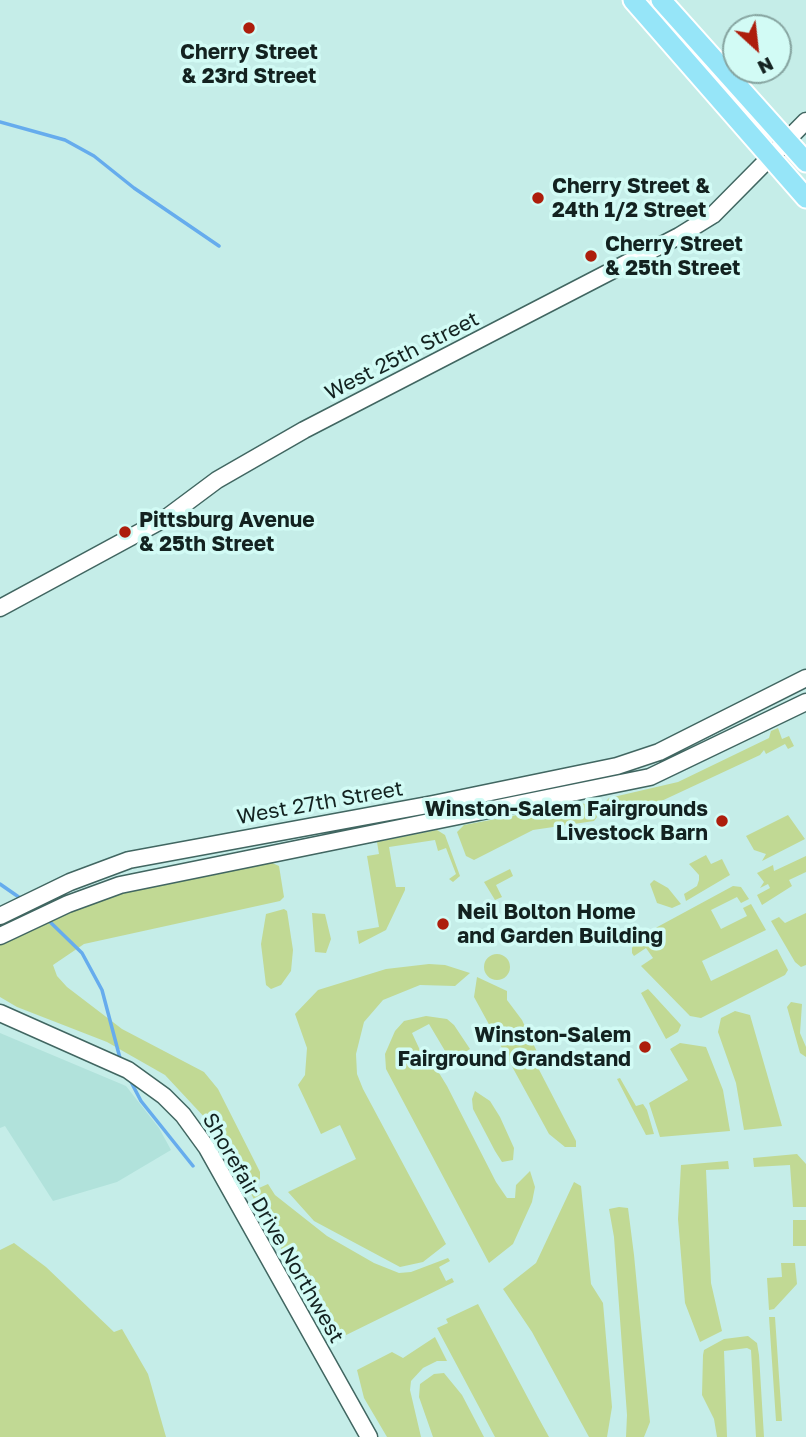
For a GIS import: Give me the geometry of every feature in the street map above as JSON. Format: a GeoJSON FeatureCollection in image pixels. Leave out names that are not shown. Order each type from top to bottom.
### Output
{"type":"FeatureCollection","features":[{"type":"Feature","properties":{"kind":"main road"},"geometry":{"type":"LineString","coordinates":[[634,0],[806,198]]}},
{"type":"Feature","properties":{"kind":"main road"},"geometry":{"type":"LineString","coordinates":[[661,0],[806,162]]}},
{"type":"Feature","properties":{"kind":"street","name":"West 25th Street"},"geometry":{"type":"LineString","coordinates":[[0,608],[157,524],[217,480],[304,430],[679,236],[713,215],[806,121]]}},
{"type":"Feature","properties":{"kind":"street","name":"West 27th Street"},"geometry":{"type":"LineString","coordinates":[[0,916],[70,881],[129,860],[433,804],[617,766],[659,752],[806,678]]}},
{"type":"Feature","properties":{"kind":"street","name":"West 27th Street"},"geometry":{"type":"LineString","coordinates":[[0,936],[68,904],[120,886],[650,777],[806,702]]}},
{"type":"Feature","properties":{"kind":"street","name":"Shorefair Drive Northwest"},"geometry":{"type":"LineString","coordinates":[[0,1013],[128,1070],[164,1096],[183,1115],[207,1148],[369,1437]]}},
{"type":"Feature","properties":{"kind":"shaded area"},"geometry":{"type":"Polygon","coordinates":[[[0,1033],[126,1086],[159,1128],[171,1150],[117,1182],[53,1201],[5,1126],[0,1128],[0,1033]]]}},
{"type":"Feature","properties":{"kind":"green space"},"geometry":{"type":"Polygon","coordinates":[[[778,728],[782,739],[789,736],[794,746],[788,749],[785,744],[766,754],[764,750],[760,755],[625,818],[613,819],[606,810],[604,803],[609,798],[678,782],[769,738],[771,731],[778,728]]]}},
{"type":"Feature","properties":{"kind":"green space"},"geometry":{"type":"Polygon","coordinates":[[[581,803],[592,806],[597,817],[594,821],[533,830],[474,860],[466,856],[457,832],[464,825],[581,803]]]}},
{"type":"Feature","properties":{"kind":"green space"},"geometry":{"type":"Polygon","coordinates":[[[788,815],[805,839],[762,861],[766,854],[754,850],[746,836],[788,815]]]}},
{"type":"Feature","properties":{"kind":"green space"},"geometry":{"type":"Polygon","coordinates":[[[437,830],[445,835],[460,876],[453,882],[449,879],[456,874],[446,848],[438,851],[435,840],[389,847],[396,887],[405,887],[405,890],[386,930],[359,944],[357,931],[379,927],[367,856],[379,854],[377,842],[437,830]]]}},
{"type":"Feature","properties":{"kind":"green space"},"geometry":{"type":"Polygon","coordinates":[[[706,855],[711,864],[722,859],[730,875],[686,901],[684,894],[697,886],[699,880],[699,875],[689,864],[706,855]]]}},
{"type":"Feature","properties":{"kind":"green space"},"geometry":{"type":"Polygon","coordinates":[[[806,856],[806,872],[789,880],[792,886],[762,905],[757,895],[770,888],[768,884],[760,888],[764,882],[757,873],[773,865],[774,871],[806,856]]]}},
{"type":"Feature","properties":{"kind":"green space"},"geometry":{"type":"Polygon","coordinates":[[[270,862],[279,866],[284,897],[280,901],[84,944],[53,965],[57,976],[67,987],[122,1029],[204,1072],[218,1089],[260,1172],[260,1179],[248,1189],[207,1120],[165,1075],[107,1042],[17,1007],[0,997],[0,944],[53,917],[118,892],[270,862]]]}},
{"type":"Feature","properties":{"kind":"green space"},"geometry":{"type":"Polygon","coordinates":[[[510,869],[513,876],[496,885],[502,897],[495,900],[484,882],[510,869]]]}},
{"type":"Feature","properties":{"kind":"green space"},"geometry":{"type":"Polygon","coordinates":[[[654,880],[668,888],[681,904],[672,908],[657,903],[650,884],[654,880]]]}},
{"type":"Feature","properties":{"kind":"green space"},"geometry":{"type":"Polygon","coordinates":[[[733,886],[741,887],[749,899],[741,903],[737,897],[711,910],[721,929],[747,916],[743,908],[751,904],[766,930],[702,961],[711,981],[777,949],[788,970],[785,975],[701,1018],[690,1016],[641,966],[653,958],[646,948],[634,956],[632,948],[637,938],[733,886]]]}},
{"type":"Feature","properties":{"kind":"green space"},"geometry":{"type":"Polygon","coordinates":[[[284,909],[287,911],[293,950],[291,971],[281,985],[271,989],[266,985],[261,944],[266,914],[284,909]]]}},
{"type":"Feature","properties":{"kind":"green space"},"geometry":{"type":"Polygon","coordinates":[[[312,913],[325,914],[331,939],[326,953],[315,952],[312,913]]]}},
{"type":"Feature","properties":{"kind":"green space"},"geometry":{"type":"Polygon","coordinates":[[[806,913],[806,965],[801,967],[795,962],[771,921],[779,917],[785,923],[806,913]]]}},
{"type":"Feature","properties":{"kind":"green space"},"geometry":{"type":"Polygon","coordinates":[[[497,954],[506,958],[510,967],[506,976],[497,980],[488,976],[484,967],[488,958],[497,954]]]}},
{"type":"Feature","properties":{"kind":"green space"},"geometry":{"type":"Polygon","coordinates":[[[445,965],[470,973],[455,986],[420,985],[383,1000],[364,1022],[356,1054],[357,1074],[363,1089],[446,1244],[423,1262],[400,1267],[314,1221],[288,1192],[356,1159],[340,1125],[321,1134],[298,1085],[305,1075],[307,1048],[295,1014],[318,990],[386,969],[445,965]]]}},
{"type":"Feature","properties":{"kind":"green space"},"geometry":{"type":"Polygon","coordinates":[[[477,977],[507,991],[507,1000],[522,1020],[539,1056],[534,1060],[576,1141],[576,1147],[565,1147],[549,1134],[474,997],[477,977]]]}},
{"type":"Feature","properties":{"kind":"green space"},"geometry":{"type":"Polygon","coordinates":[[[648,989],[681,1025],[678,1032],[666,1039],[641,993],[648,989]]]}},
{"type":"Feature","properties":{"kind":"green space"},"geometry":{"type":"Polygon","coordinates":[[[791,1002],[802,1004],[800,1033],[806,1047],[806,1057],[800,1053],[787,1007],[791,1002]]]}},
{"type":"Feature","properties":{"kind":"green space"},"geometry":{"type":"Polygon","coordinates":[[[735,1011],[750,1015],[782,1126],[744,1130],[736,1083],[718,1032],[721,1018],[735,1011]]]}},
{"type":"Feature","properties":{"kind":"green space"},"geometry":{"type":"Polygon","coordinates":[[[426,1016],[447,1019],[470,1049],[451,1061],[429,1024],[412,1033],[425,1061],[436,1068],[447,1086],[496,1182],[507,1198],[515,1198],[516,1185],[530,1171],[535,1187],[532,1202],[513,1244],[489,1263],[386,1069],[385,1054],[395,1031],[404,1021],[426,1016]]]}},
{"type":"Feature","properties":{"kind":"green space"},"geometry":{"type":"Polygon","coordinates":[[[680,1043],[706,1047],[723,1090],[730,1131],[660,1137],[649,1103],[688,1080],[670,1049],[680,1043]]]}},
{"type":"Feature","properties":{"kind":"green space"},"geometry":{"type":"Polygon","coordinates":[[[620,1078],[636,1106],[643,1104],[647,1110],[654,1134],[646,1135],[617,1079],[620,1078]]]}},
{"type":"Feature","properties":{"kind":"green space"},"geometry":{"type":"Polygon","coordinates":[[[475,1091],[490,1101],[500,1117],[514,1148],[513,1160],[502,1162],[495,1151],[473,1109],[475,1091]]]}},
{"type":"Feature","properties":{"kind":"green space"},"geometry":{"type":"Polygon","coordinates":[[[797,1154],[806,1164],[806,1207],[793,1207],[790,1165],[754,1167],[753,1158],[797,1154]]]}},
{"type":"Feature","properties":{"kind":"green space"},"geometry":{"type":"Polygon","coordinates":[[[728,1161],[729,1169],[706,1170],[711,1283],[722,1331],[700,1342],[685,1303],[678,1219],[681,1165],[728,1161]]]}},
{"type":"Feature","properties":{"kind":"green space"},"geometry":{"type":"Polygon","coordinates":[[[574,1182],[581,1186],[591,1284],[603,1303],[612,1407],[607,1437],[589,1437],[532,1332],[503,1289],[536,1263],[574,1182]]]}},
{"type":"Feature","properties":{"kind":"green space"},"geometry":{"type":"Polygon","coordinates":[[[268,1184],[275,1195],[327,1236],[374,1263],[399,1273],[411,1272],[448,1258],[450,1261],[439,1267],[446,1281],[452,1278],[454,1282],[338,1339],[317,1314],[250,1192],[268,1184]]]}},
{"type":"Feature","properties":{"kind":"green space"},"geometry":{"type":"Polygon","coordinates":[[[628,1208],[634,1255],[650,1422],[644,1437],[626,1437],[627,1415],[614,1237],[609,1209],[628,1208]]]}},
{"type":"Feature","properties":{"kind":"green space"},"geometry":{"type":"Polygon","coordinates":[[[793,1220],[806,1220],[806,1246],[793,1246],[793,1220]]]}},
{"type":"Feature","properties":{"kind":"green space"},"geometry":{"type":"Polygon","coordinates":[[[14,1243],[46,1267],[114,1332],[122,1329],[148,1374],[166,1437],[0,1437],[0,1250],[14,1243]]]}},
{"type":"Feature","properties":{"kind":"green space"},"geometry":{"type":"Polygon","coordinates":[[[781,1263],[795,1263],[797,1284],[774,1309],[769,1310],[767,1278],[782,1277],[781,1263]]]}},
{"type":"Feature","properties":{"kind":"green space"},"geometry":{"type":"Polygon","coordinates":[[[478,1304],[549,1437],[495,1437],[437,1328],[448,1323],[446,1319],[478,1304]]]}},
{"type":"Feature","properties":{"kind":"green space"},"geometry":{"type":"Polygon","coordinates":[[[769,1317],[775,1317],[782,1421],[776,1421],[769,1317]]]}},
{"type":"Feature","properties":{"kind":"green space"},"geometry":{"type":"Polygon","coordinates":[[[748,1336],[757,1343],[759,1355],[764,1437],[756,1437],[751,1350],[747,1348],[724,1351],[727,1437],[717,1437],[714,1419],[702,1395],[704,1350],[724,1339],[748,1336]]]}},
{"type":"Feature","properties":{"kind":"green space"},"geometry":{"type":"Polygon","coordinates":[[[435,1337],[447,1361],[437,1361],[423,1368],[411,1381],[410,1390],[421,1437],[387,1437],[364,1398],[357,1370],[392,1352],[403,1358],[435,1337]]]}},
{"type":"Feature","properties":{"kind":"green space"},"geometry":{"type":"Polygon","coordinates":[[[444,1373],[462,1395],[484,1437],[433,1437],[419,1397],[420,1384],[434,1374],[444,1373]]]}},
{"type":"Feature","properties":{"kind":"waterway"},"geometry":{"type":"LineString","coordinates":[[0,122],[65,140],[94,156],[134,188],[219,246]]}},
{"type":"Feature","properties":{"kind":"waterway"},"geometry":{"type":"LineString","coordinates":[[0,884],[23,900]]}},
{"type":"Feature","properties":{"kind":"waterway"},"geometry":{"type":"LineString","coordinates":[[46,918],[82,953],[102,990],[121,1062]]}},
{"type":"Feature","properties":{"kind":"waterway"},"geometry":{"type":"LineString","coordinates":[[129,1078],[141,1101],[193,1166]]}},
{"type":"Feature","properties":{"kind":"place","name":"Cherry Street & 23rd Street"},"geometry":{"type":"Point","coordinates":[249,28]}},
{"type":"Feature","properties":{"kind":"place","name":"Cherry Street & 24th 1/2 Street"},"geometry":{"type":"Point","coordinates":[538,198]}},
{"type":"Feature","properties":{"kind":"place","name":"Cherry Street & 25th Street"},"geometry":{"type":"Point","coordinates":[591,256]}},
{"type":"Feature","properties":{"kind":"place","name":"Pittsburg Avenue & 25th Street"},"geometry":{"type":"Point","coordinates":[125,532]}},
{"type":"Feature","properties":{"kind":"place","name":"Winston-Salem Fairgrounds Livestock Barn"},"geometry":{"type":"Point","coordinates":[722,821]}},
{"type":"Feature","properties":{"kind":"place","name":"Neil Bolton Home and Garden Building"},"geometry":{"type":"Point","coordinates":[443,924]}},
{"type":"Feature","properties":{"kind":"place","name":"Winston-Salem Fairground Grandstand"},"geometry":{"type":"Point","coordinates":[645,1047]}}]}
